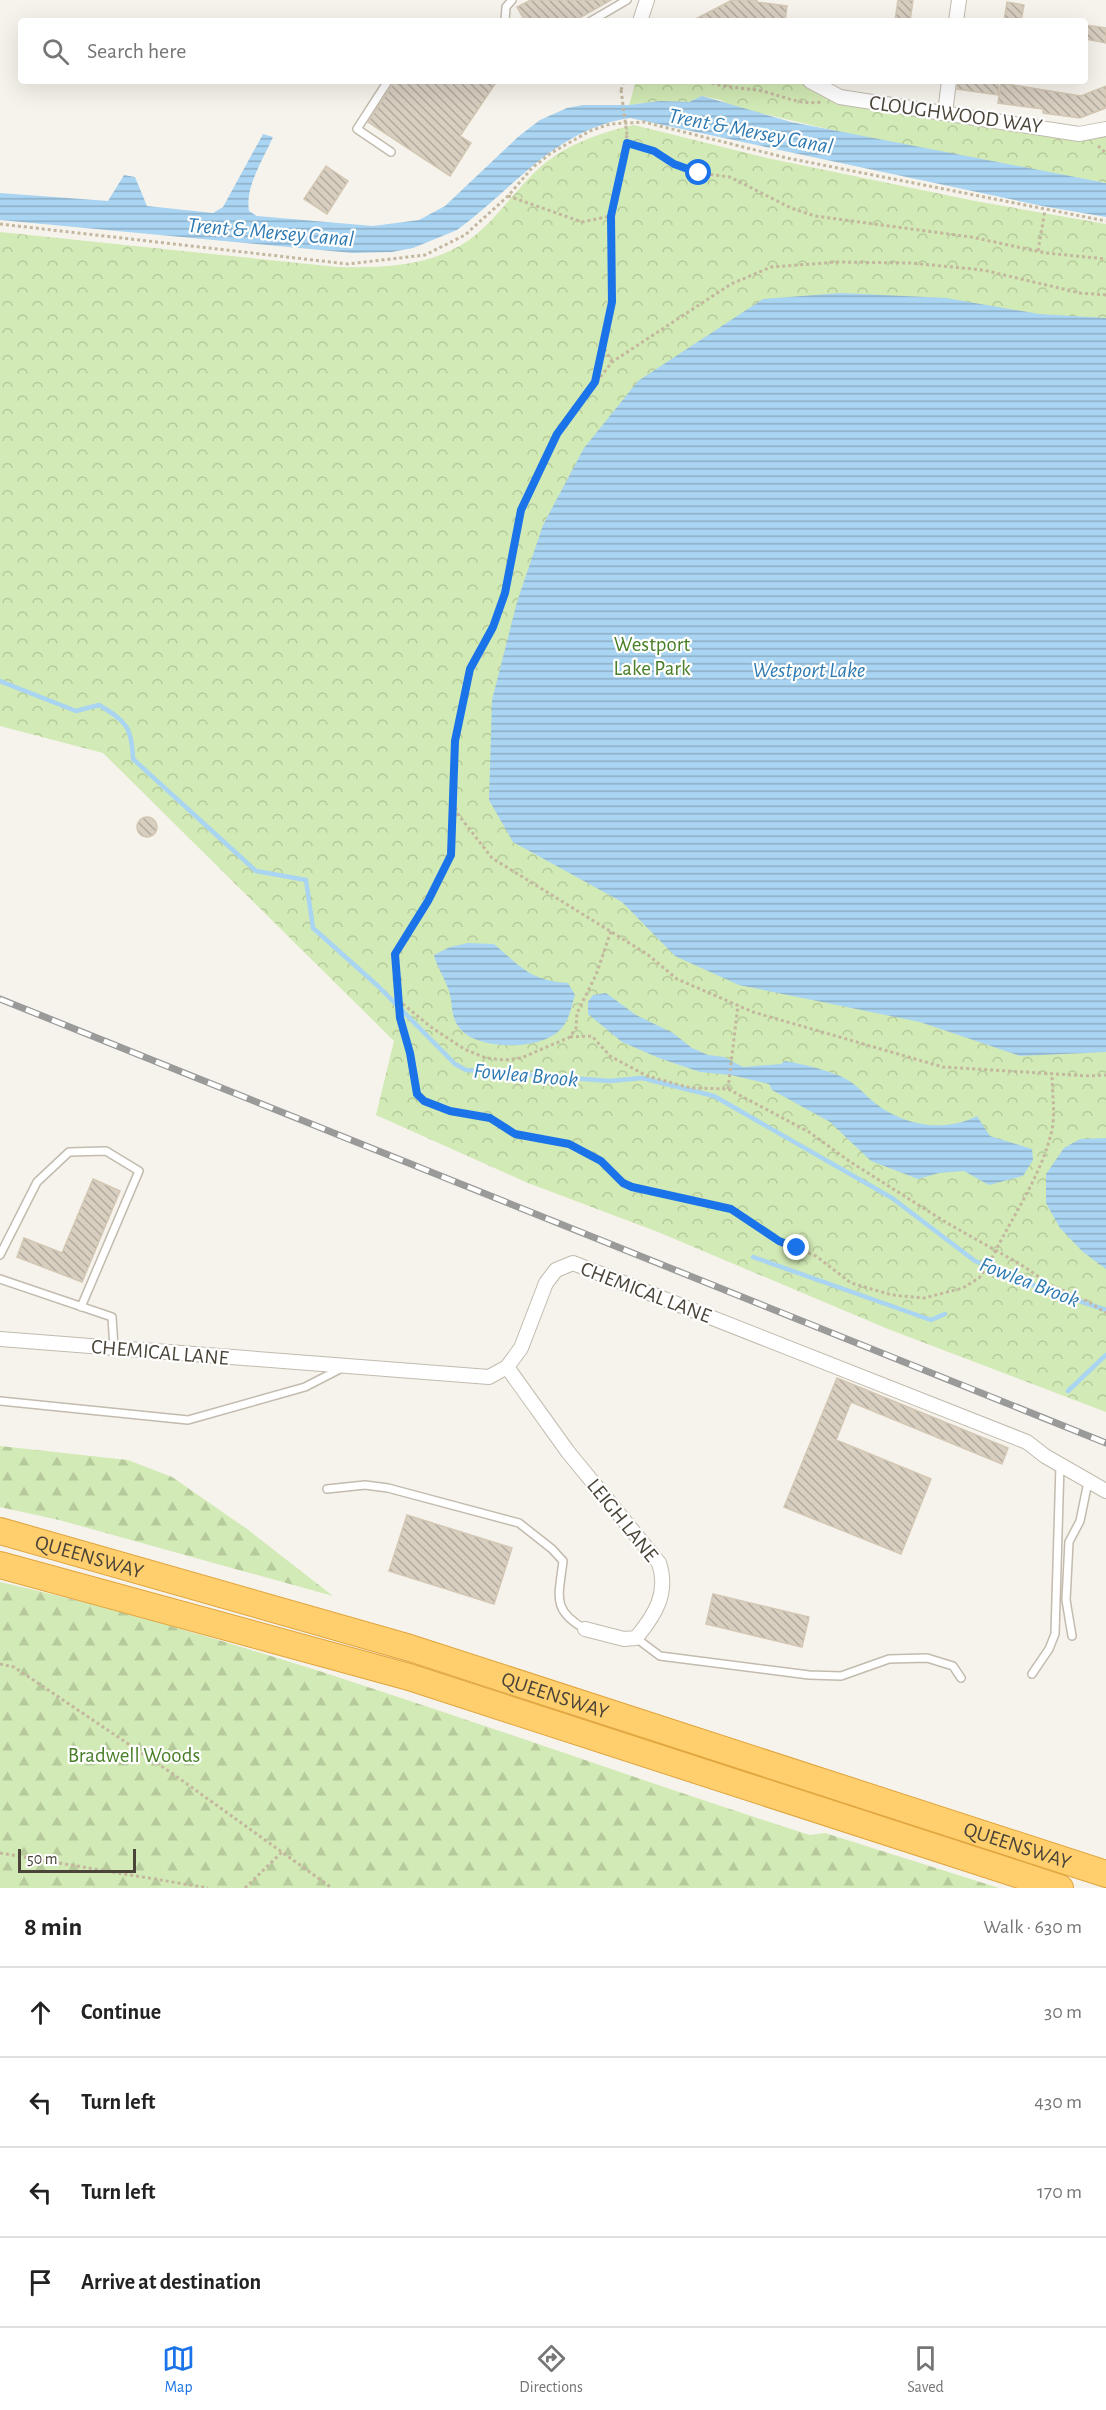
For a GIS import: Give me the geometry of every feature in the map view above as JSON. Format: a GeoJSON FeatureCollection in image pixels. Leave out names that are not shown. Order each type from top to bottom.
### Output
{"type":"FeatureCollection","features":[{"type":"Feature","properties":{"kind":"highway","name":"QUEENSWAY"},"geometry":{"type":"LineString","coordinates":[[0,1531],[410,1648],[1106,1874]]}},
{"type":"Feature","properties":{"kind":"highway","name":"QUEENSWAY"},"geometry":{"type":"LineString","coordinates":[[0,1564],[409,1677],[1060,1888]]}},
{"type":"Feature","properties":{"kind":"street"},"geometry":{"type":"LineString","coordinates":[[641,18],[647,0]]}},
{"type":"Feature","properties":{"kind":"street"},"geometry":{"type":"LineString","coordinates":[[957,18],[959,0]]}},
{"type":"Feature","properties":{"kind":"street","name":"CLOUGHWOOD WAY"},"geometry":{"type":"LineString","coordinates":[[816,84],[840,97],[1079,134],[1106,129]]}},
{"type":"Feature","properties":{"kind":"street"},"geometry":{"type":"LineString","coordinates":[[945,113],[949,84]]}},
{"type":"Feature","properties":{"kind":"street","name":"CHEMICAL LANE"},"geometry":{"type":"LineString","coordinates":[[0,1339],[489,1377],[507,1368],[521,1348],[546,1283],[556,1270],[573,1263],[1028,1442],[1060,1465],[1106,1491]]}},
{"type":"Feature","properties":{"kind":"street","name":"LEIGH LANE"},"geometry":{"type":"LineString","coordinates":[[507,1368],[568,1452],[659,1563],[663,1576],[657,1610],[636,1638]]}},
{"type":"Feature","properties":{"kind":"street"},"geometry":{"type":"LineString","coordinates":[[585,1629],[624,1639],[636,1638]]}},
{"type":"Feature","properties":{"kind":"lane"},"geometry":{"type":"LineString","coordinates":[[504,18],[506,7],[512,0]]}},
{"type":"Feature","properties":{"kind":"lane"},"geometry":{"type":"LineString","coordinates":[[596,18],[627,0]]}},
{"type":"Feature","properties":{"kind":"lane"},"geometry":{"type":"LineString","coordinates":[[386,84],[357,129],[391,152]]}},
{"type":"Feature","properties":{"kind":"lane"},"geometry":{"type":"LineString","coordinates":[[0,1255],[37,1182],[69,1152],[106,1151],[140,1172],[81,1307]]}},
{"type":"Feature","properties":{"kind":"lane"},"geometry":{"type":"LineString","coordinates":[[0,1279],[112,1317],[114,1348]]}},
{"type":"Feature","properties":{"kind":"lane"},"geometry":{"type":"LineString","coordinates":[[0,1401],[188,1420],[304,1386],[345,1366]]}},
{"type":"Feature","properties":{"kind":"lane"},"geometry":{"type":"LineString","coordinates":[[1032,1674],[1049,1649],[1054,1634],[1060,1465]]}},
{"type":"Feature","properties":{"kind":"lane"},"geometry":{"type":"LineString","coordinates":[[1072,1635],[1066,1600],[1069,1542],[1080,1521],[1088,1482]]}},
{"type":"Feature","properties":{"kind":"lane"},"geometry":{"type":"LineString","coordinates":[[327,1489],[364,1485],[388,1488],[519,1523],[563,1561],[560,1605],[567,1619],[585,1629]]}},
{"type":"Feature","properties":{"kind":"lane"},"geometry":{"type":"LineString","coordinates":[[636,1638],[660,1656],[809,1675],[841,1676],[889,1659],[927,1658],[953,1666],[961,1678]]}},
{"type":"Feature","properties":{"kind":"path"},"geometry":{"type":"LineString","coordinates":[[595,382],[612,302],[611,216],[627,143],[621,90],[623,84]]}},
{"type":"Feature","properties":{"kind":"path"},"geometry":{"type":"LineString","coordinates":[[714,84],[766,92],[794,102],[818,103],[840,97]]}},
{"type":"Feature","properties":{"kind":"path"},"geometry":{"type":"LineString","coordinates":[[0,224],[348,264],[425,255],[465,235],[508,196],[519,181],[551,153],[590,131],[610,124],[630,122],[644,122],[787,158],[1106,221]]}},
{"type":"Feature","properties":{"kind":"path"},"geometry":{"type":"LineString","coordinates":[[627,143],[654,151],[674,164],[699,173],[730,177],[791,208],[815,216],[971,237],[1038,251],[1106,259]]}},
{"type":"Feature","properties":{"kind":"path"},"geometry":{"type":"LineString","coordinates":[[508,196],[582,222],[611,216]]}},
{"type":"Feature","properties":{"kind":"path"},"geometry":{"type":"LineString","coordinates":[[1038,251],[1045,210]]}},
{"type":"Feature","properties":{"kind":"path"},"geometry":{"type":"LineString","coordinates":[[1052,1074],[1052,1132],[1039,1171],[980,1278],[963,1288],[924,1298],[892,1295],[851,1283],[816,1256],[779,1241],[731,1209],[632,1187],[623,1183],[601,1161],[569,1144],[515,1134],[490,1118],[450,1111],[424,1101],[417,1094],[410,1053],[400,1018],[395,954],[428,901],[451,855],[451,791],[455,741],[470,669],[493,627],[505,593],[521,510],[557,434],[612,362],[731,284],[771,267],[838,262],[911,263],[983,270],[1080,293],[1106,295]]}},
{"type":"Feature","properties":{"kind":"path"},"geometry":{"type":"LineString","coordinates":[[604,348],[612,362]]}},
{"type":"Feature","properties":{"kind":"path"},"geometry":{"type":"LineString","coordinates":[[451,791],[457,813],[492,858],[611,930],[647,954],[677,979],[738,1005],[943,1067],[1106,1075]]}},
{"type":"Feature","properties":{"kind":"path"},"geometry":{"type":"LineString","coordinates":[[570,1037],[576,1028],[577,1013],[596,975],[611,930]]}},
{"type":"Feature","properties":{"kind":"path"},"geometry":{"type":"LineString","coordinates":[[397,1000],[412,1009],[431,1027],[464,1048],[486,1058],[505,1060],[521,1058],[570,1037],[592,1036],[610,1056],[647,1076],[691,1088],[728,1089],[809,1132],[849,1161],[1051,1285],[1089,1302],[1106,1313]]}},
{"type":"Feature","properties":{"kind":"path"},"geometry":{"type":"LineString","coordinates":[[728,1089],[738,1005]]}},
{"type":"Feature","properties":{"kind":"path"},"geometry":{"type":"LineString","coordinates":[[0,1664],[15,1667],[173,1774],[332,1888]]}},
{"type":"Feature","properties":{"kind":"path"},"geometry":{"type":"LineString","coordinates":[[245,1888],[282,1852]]}},
{"type":"Feature","properties":{"kind":"path"},"geometry":{"type":"LineString","coordinates":[[0,1853],[208,1888]]}},
{"type":"Feature","properties":{"kind":"green space"},"geometry":{"type":"Polygon","coordinates":[[[635,84],[806,84],[834,98],[1086,140],[1106,135],[1106,183],[866,138],[730,106],[721,100],[702,96],[689,102],[660,101],[629,105],[635,84]]]}},
{"type":"Feature","properties":{"kind":"green space","name":"Westport Lake Park"},"geometry":{"type":"Polygon","coordinates":[[[634,125],[767,158],[975,201],[1106,224],[1106,1412],[888,1329],[658,1232],[528,1183],[376,1115],[394,1041],[103,753],[0,726],[0,232],[337,267],[405,264],[439,256],[469,240],[487,225],[536,171],[557,154],[594,136],[634,125]]]}},
{"type":"Feature","properties":{"kind":"green space"},"geometry":{"type":"Polygon","coordinates":[[[0,1446],[128,1460],[172,1477],[247,1529],[333,1596],[59,1520],[0,1507],[0,1446]]]}},
{"type":"Feature","properties":{"kind":"green space","name":"Bradwell Woods"},"geometry":{"type":"Polygon","coordinates":[[[0,1582],[101,1607],[301,1665],[794,1830],[810,1835],[825,1833],[999,1888],[0,1888],[0,1582]]]}},
{"type":"Feature","properties":{"kind":"water","name":"Trent & Mersey Canal"},"geometry":{"type":"Polygon","coordinates":[[[702,96],[791,122],[1106,183],[1106,217],[1042,206],[630,118],[604,124],[558,147],[457,230],[413,248],[392,252],[352,253],[0,220],[0,193],[108,201],[124,175],[135,177],[147,206],[213,213],[223,207],[263,134],[273,137],[250,192],[249,211],[257,216],[373,226],[419,220],[445,206],[519,136],[540,120],[567,108],[660,101],[689,102],[702,96]]]}},
{"type":"Feature","properties":{"kind":"water","name":"Westport Lake"},"geometry":{"type":"Polygon","coordinates":[[[841,293],[946,298],[1039,314],[1106,318],[1106,1052],[1020,1056],[920,1022],[739,985],[675,956],[622,902],[513,842],[489,800],[492,700],[517,602],[543,525],[584,448],[638,381],[763,299],[841,293]]]}},
{"type":"Feature","properties":{"kind":"water"},"geometry":{"type":"Polygon","coordinates":[[[468,943],[494,944],[535,976],[568,983],[575,995],[564,1025],[556,1034],[530,1044],[499,1045],[471,1038],[462,1031],[453,1016],[450,994],[434,955],[450,947],[468,943]]]}},
{"type":"Feature","properties":{"kind":"water"},"geometry":{"type":"Polygon","coordinates":[[[606,993],[636,1015],[673,1033],[692,1048],[708,1055],[724,1057],[743,1067],[781,1064],[785,1061],[827,1071],[848,1080],[894,1115],[921,1124],[950,1125],[977,1116],[990,1136],[1032,1149],[1033,1160],[1023,1176],[989,1185],[964,1171],[939,1173],[918,1179],[871,1161],[830,1122],[772,1090],[769,1084],[731,1075],[700,1072],[622,1042],[588,1014],[588,1002],[593,995],[606,993]]]}},
{"type":"Feature","properties":{"kind":"water"},"geometry":{"type":"Polygon","coordinates":[[[1106,1138],[1106,1269],[1083,1252],[1060,1228],[1046,1203],[1046,1174],[1064,1148],[1080,1139],[1106,1138]]]}},
{"type":"Feature","properties":{"kind":"building"},"geometry":{"type":"Polygon","coordinates":[[[531,0],[611,0],[579,18],[523,18],[517,7],[531,0]]]}},
{"type":"Feature","properties":{"kind":"building"},"geometry":{"type":"Polygon","coordinates":[[[732,0],[757,0],[757,2],[787,6],[785,18],[698,18],[732,0]]]}},
{"type":"Feature","properties":{"kind":"building"},"geometry":{"type":"Polygon","coordinates":[[[898,0],[913,0],[910,18],[895,18],[898,0]]]}},
{"type":"Feature","properties":{"kind":"building"},"geometry":{"type":"Polygon","coordinates":[[[1007,2],[1024,5],[1022,18],[1004,18],[1007,2]]]}},
{"type":"Feature","properties":{"kind":"building"},"geometry":{"type":"Polygon","coordinates":[[[1088,25],[1106,28],[1106,43],[1088,40],[1088,25]]]}},
{"type":"Feature","properties":{"kind":"building"},"geometry":{"type":"Polygon","coordinates":[[[393,84],[495,84],[460,136],[471,143],[450,176],[368,122],[393,84]]]}},
{"type":"Feature","properties":{"kind":"building"},"geometry":{"type":"Polygon","coordinates":[[[958,84],[999,84],[998,95],[957,89],[958,84]]]}},
{"type":"Feature","properties":{"kind":"building"},"geometry":{"type":"Polygon","coordinates":[[[1001,84],[1081,96],[1106,86],[1106,108],[1080,118],[1043,113],[1043,109],[998,103],[1001,84]]]}},
{"type":"Feature","properties":{"kind":"building"},"geometry":{"type":"Polygon","coordinates":[[[326,166],[348,181],[327,214],[304,199],[326,166]]]}},
{"type":"Feature","properties":{"kind":"building"},"geometry":{"type":"Polygon","coordinates":[[[147,817],[154,820],[157,827],[154,834],[147,837],[140,834],[137,827],[140,820],[147,817]]]}},
{"type":"Feature","properties":{"kind":"building"},"geometry":{"type":"Polygon","coordinates":[[[93,1179],[120,1191],[82,1282],[17,1257],[24,1238],[62,1253],[93,1179]]]}},
{"type":"Feature","properties":{"kind":"building"},"geometry":{"type":"Polygon","coordinates":[[[837,1378],[1008,1448],[1002,1464],[851,1402],[836,1440],[931,1479],[901,1554],[784,1507],[837,1378]]]}},
{"type":"Feature","properties":{"kind":"building"},"geometry":{"type":"Polygon","coordinates":[[[407,1515],[512,1548],[494,1604],[389,1571],[407,1515]]]}},
{"type":"Feature","properties":{"kind":"building"},"geometry":{"type":"Polygon","coordinates":[[[713,1594],[809,1617],[802,1647],[706,1624],[713,1594]]]}},
{"type":"Feature","properties":{"kind":"waterway","name":"Fowlea Brook"},"geometry":{"type":"LineString","coordinates":[[0,681],[76,711],[99,705],[116,716],[129,732],[133,759],[256,871],[306,880],[313,928],[378,986],[455,1064],[466,1070],[610,1081],[642,1078],[714,1096],[892,1198],[975,1261],[1024,1282],[1106,1310]]}},
{"type":"Feature","properties":{"kind":"waterway"},"geometry":{"type":"LineString","coordinates":[[753,1257],[931,1320],[945,1314]]}},
{"type":"Feature","properties":{"kind":"waterway"},"geometry":{"type":"LineString","coordinates":[[1068,1391],[1106,1355]]}},
{"type":"Feature","properties":{"kind":"railway"},"geometry":{"type":"LineString","coordinates":[[0,999],[1106,1443]]}},
{"type":"Feature","properties":{"kind":"route"},"geometry":{"type":"LineString","coordinates":[[699,173],[674,164],[654,151],[627,143],[611,216],[612,302],[595,382],[557,434],[521,510],[505,593],[493,627],[470,669],[455,741],[451,791],[453,846],[451,855],[428,901],[395,954],[397,1000],[403,1037],[410,1053],[412,1079],[417,1094],[424,1101],[450,1111],[490,1118],[515,1134],[569,1144],[601,1161],[623,1183],[731,1209],[779,1241],[797,1248]]}}]}
